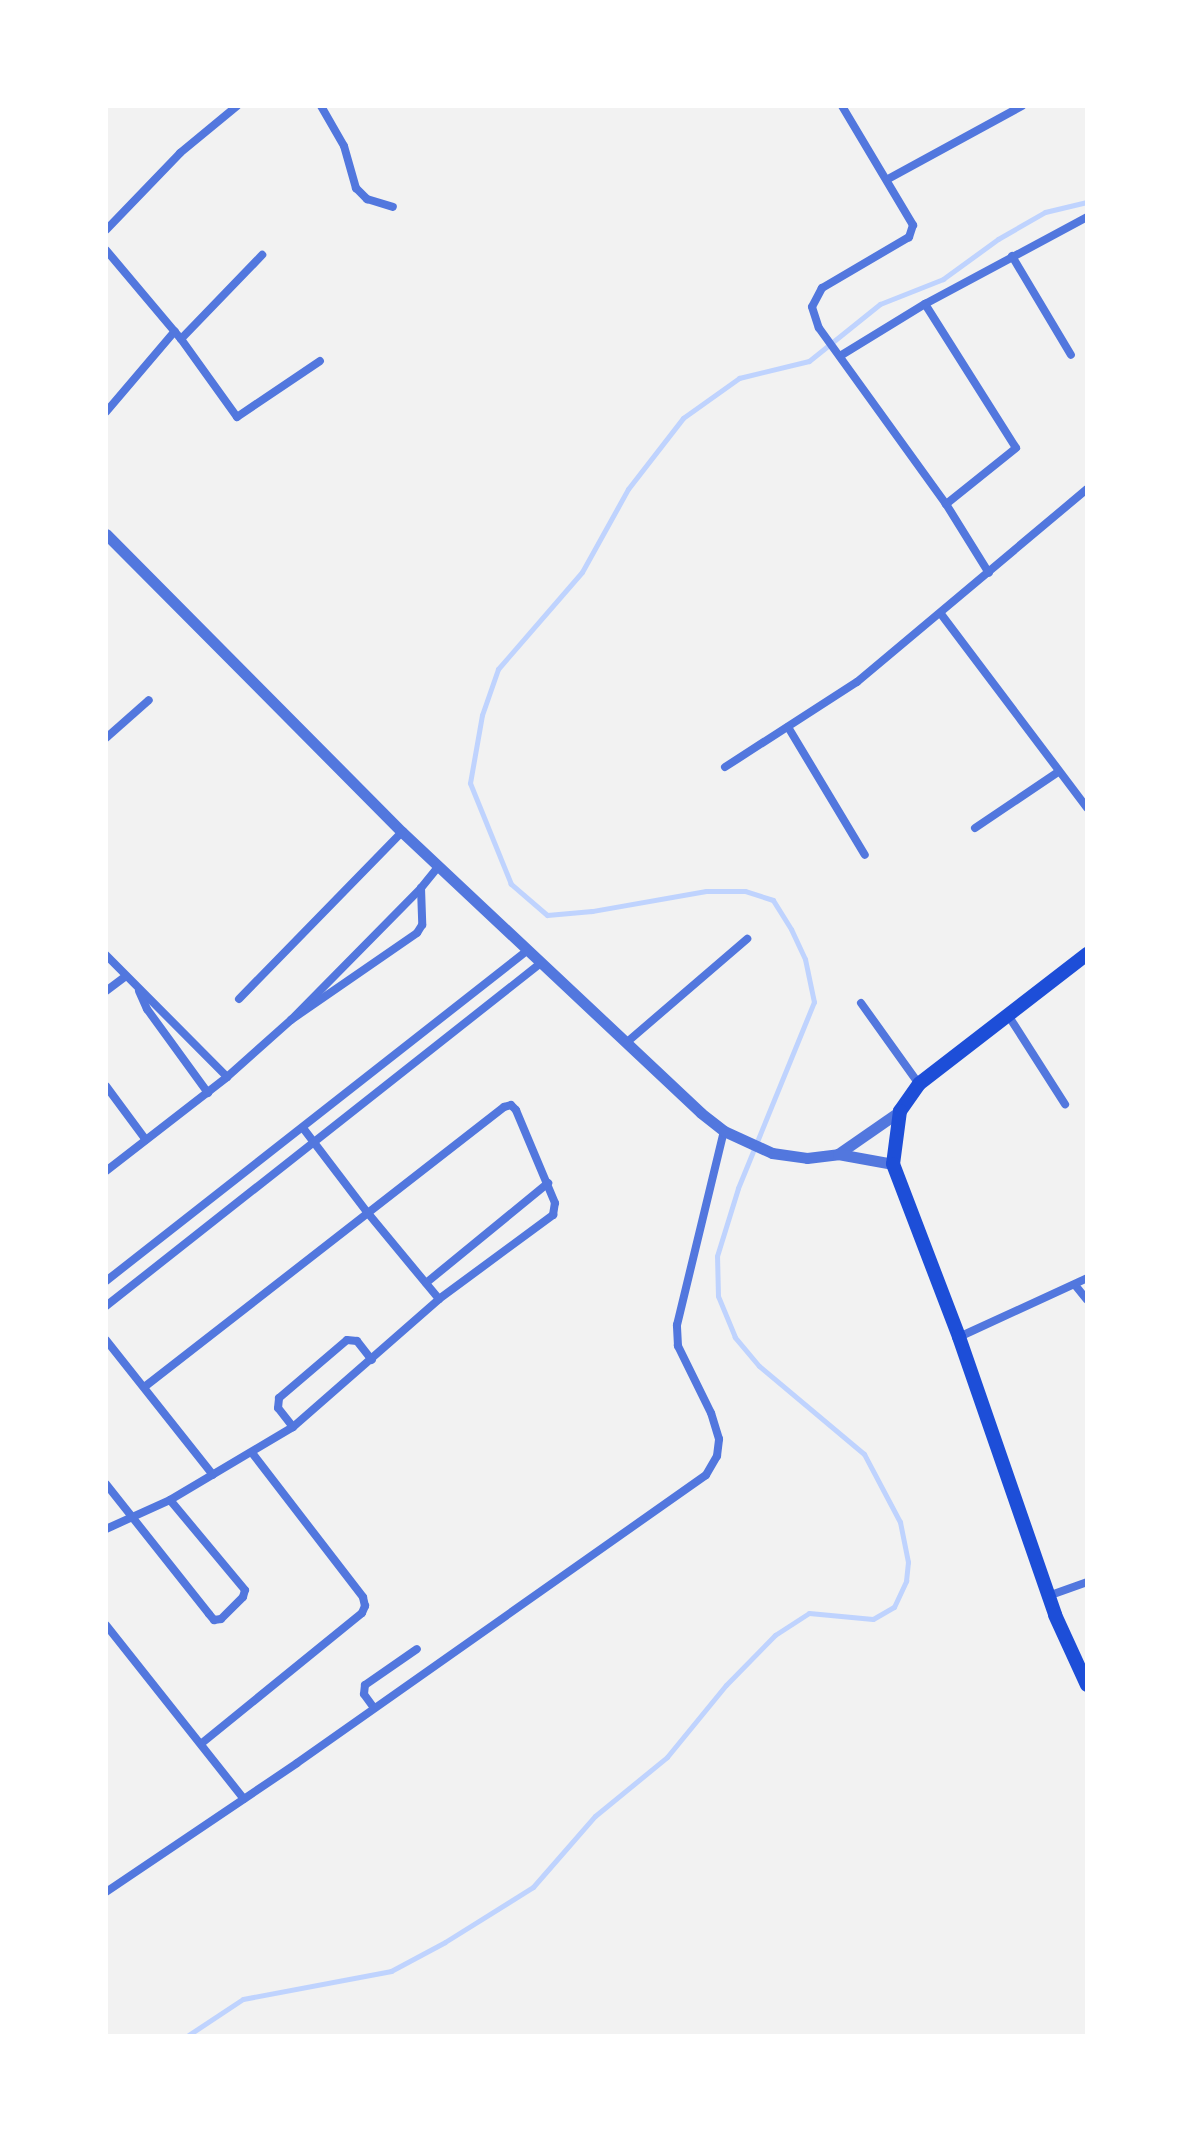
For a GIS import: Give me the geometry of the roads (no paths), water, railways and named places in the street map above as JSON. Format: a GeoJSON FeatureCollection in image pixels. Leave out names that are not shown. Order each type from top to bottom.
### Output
{"type":"FeatureCollection","features":[{"type":"Feature","properties":{"kind":"main road"},"geometry":{"type":"LineString","coordinates":[[1086,956],[919,1084],[900,1111],[893,1164],[959,1337],[1048,1596],[1087,1685]]}},
{"type":"Feature","properties":{"kind":"street"},"geometry":{"type":"LineString","coordinates":[[106,230],[180,153],[237,106]]}},
{"type":"Feature","properties":{"kind":"street"},"geometry":{"type":"LineString","coordinates":[[321,106],[344,146],[356,188],[367,199],[393,207]]}},
{"type":"Feature","properties":{"kind":"street"},"geometry":{"type":"LineString","coordinates":[[842,106],[913,225],[909,237],[822,288],[812,307],[819,328],[946,504],[989,573]]}},
{"type":"Feature","properties":{"kind":"street"},"geometry":{"type":"LineString","coordinates":[[888,179],[1022,106]]}},
{"type":"Feature","properties":{"kind":"street"},"geometry":{"type":"LineString","coordinates":[[838,354],[1012,256],[1087,218]]}},
{"type":"Feature","properties":{"kind":"street"},"geometry":{"type":"LineString","coordinates":[[106,250],[178,335],[237,417],[320,361]]}},
{"type":"Feature","properties":{"kind":"street"},"geometry":{"type":"LineString","coordinates":[[106,412],[178,335],[262,255]]}},
{"type":"Feature","properties":{"kind":"street"},"geometry":{"type":"LineString","coordinates":[[1012,256],[1071,355]]}},
{"type":"Feature","properties":{"kind":"street"},"geometry":{"type":"LineString","coordinates":[[925,304],[1016,448],[946,504]]}},
{"type":"Feature","properties":{"kind":"street"},"geometry":{"type":"LineString","coordinates":[[725,767],[857,682],[1086,491]]}},
{"type":"Feature","properties":{"kind":"street"},"geometry":{"type":"LineString","coordinates":[[106,534],[402,832],[724,1131],[772,1153],[807,1158],[838,1154],[893,1164]]}},
{"type":"Feature","properties":{"kind":"street"},"geometry":{"type":"LineString","coordinates":[[941,614],[1087,808]]}},
{"type":"Feature","properties":{"kind":"street"},"geometry":{"type":"LineString","coordinates":[[106,738],[149,700]]}},
{"type":"Feature","properties":{"kind":"street"},"geometry":{"type":"LineString","coordinates":[[788,727],[865,855]]}},
{"type":"Feature","properties":{"kind":"street"},"geometry":{"type":"LineString","coordinates":[[975,828],[1058,772]]}},
{"type":"Feature","properties":{"kind":"street"},"geometry":{"type":"LineString","coordinates":[[239,999],[402,832]]}},
{"type":"Feature","properties":{"kind":"street"},"geometry":{"type":"LineString","coordinates":[[106,1171],[208,1093],[291,1020],[439,866]]}},
{"type":"Feature","properties":{"kind":"street"},"geometry":{"type":"LineString","coordinates":[[291,1020],[417,933],[422,925],[421,888]]}},
{"type":"Feature","properties":{"kind":"street"},"geometry":{"type":"LineString","coordinates":[[626,1043],[747,939]]}},
{"type":"Feature","properties":{"kind":"street"},"geometry":{"type":"LineString","coordinates":[[106,1281],[528,950]]}},
{"type":"Feature","properties":{"kind":"street"},"geometry":{"type":"LineString","coordinates":[[106,955],[136,987],[156,1002],[227,1077]]}},
{"type":"Feature","properties":{"kind":"street"},"geometry":{"type":"LineString","coordinates":[[106,1306],[541,963]]}},
{"type":"Feature","properties":{"kind":"street"},"geometry":{"type":"LineString","coordinates":[[106,991],[126,976]]}},
{"type":"Feature","properties":{"kind":"street"},"geometry":{"type":"LineString","coordinates":[[491,981],[504,992]]}},
{"type":"Feature","properties":{"kind":"street"},"geometry":{"type":"LineString","coordinates":[[136,987],[147,1009],[208,1093]]}},
{"type":"Feature","properties":{"kind":"street"},"geometry":{"type":"LineString","coordinates":[[861,1003],[919,1084]]}},
{"type":"Feature","properties":{"kind":"street"},"geometry":{"type":"LineString","coordinates":[[1008,1015],[1065,1104]]}},
{"type":"Feature","properties":{"kind":"street"},"geometry":{"type":"LineString","coordinates":[[106,1086],[146,1140]]}},
{"type":"Feature","properties":{"kind":"street"},"geometry":{"type":"LineString","coordinates":[[106,1529],[170,1500],[293,1427],[439,1299],[553,1215],[555,1203],[548,1183],[511,1105],[367,1212],[145,1386]]}},
{"type":"Feature","properties":{"kind":"street"},"geometry":{"type":"LineString","coordinates":[[838,1154],[900,1111]]}},
{"type":"Feature","properties":{"kind":"street"},"geometry":{"type":"LineString","coordinates":[[303,1128],[439,1299]]}},
{"type":"Feature","properties":{"kind":"street"},"geometry":{"type":"LineString","coordinates":[[106,1892],[706,1475],[717,1456],[719,1439],[711,1413],[678,1346],[677,1325],[724,1131]]}},
{"type":"Feature","properties":{"kind":"street"},"geometry":{"type":"LineString","coordinates":[[426,1283],[548,1183]]}},
{"type":"Feature","properties":{"kind":"street"},"geometry":{"type":"LineString","coordinates":[[959,1337],[1087,1278]]}},
{"type":"Feature","properties":{"kind":"street"},"geometry":{"type":"LineString","coordinates":[[1075,1285],[1087,1300]]}},
{"type":"Feature","properties":{"kind":"street"},"geometry":{"type":"LineString","coordinates":[[106,1340],[213,1475]]}},
{"type":"Feature","properties":{"kind":"street"},"geometry":{"type":"LineString","coordinates":[[293,1427],[278,1408],[279,1398],[347,1340],[357,1341],[372,1360]]}},
{"type":"Feature","properties":{"kind":"street"},"geometry":{"type":"LineString","coordinates":[[202,1743],[362,1613],[365,1606],[363,1597],[252,1453]]}},
{"type":"Feature","properties":{"kind":"street"},"geometry":{"type":"LineString","coordinates":[[106,1484],[214,1620],[221,1619],[245,1590],[170,1500]]}},
{"type":"Feature","properties":{"kind":"street"},"geometry":{"type":"LineString","coordinates":[[1048,1596],[1087,1582]]}},
{"type":"Feature","properties":{"kind":"street"},"geometry":{"type":"LineString","coordinates":[[106,1625],[244,1799]]}},
{"type":"Feature","properties":{"kind":"street"},"geometry":{"type":"LineString","coordinates":[[374,1708],[364,1694],[365,1685],[417,1649]]}},
{"type":"Feature","properties":{"kind":"waterway"},"geometry":{"type":"LineString","coordinates":[[187,2036],[243,1999],[391,1971],[445,1942],[533,1887],[595,1816],[667,1757],[726,1685],[775,1635],[809,1613],[873,1619],[894,1607],[906,1581],[908,1562],[900,1522],[864,1454],[759,1366],[735,1337],[718,1296],[717,1256],[738,1188],[814,1002],[805,959],[791,929],[773,900],[745,891],[706,891],[592,911],[547,915],[511,884],[470,783],[482,715],[498,669],[582,572],[628,489],[683,418],[739,378],[809,361],[880,304],[943,279],[998,239],[1045,212],[1087,202]]}}]}
